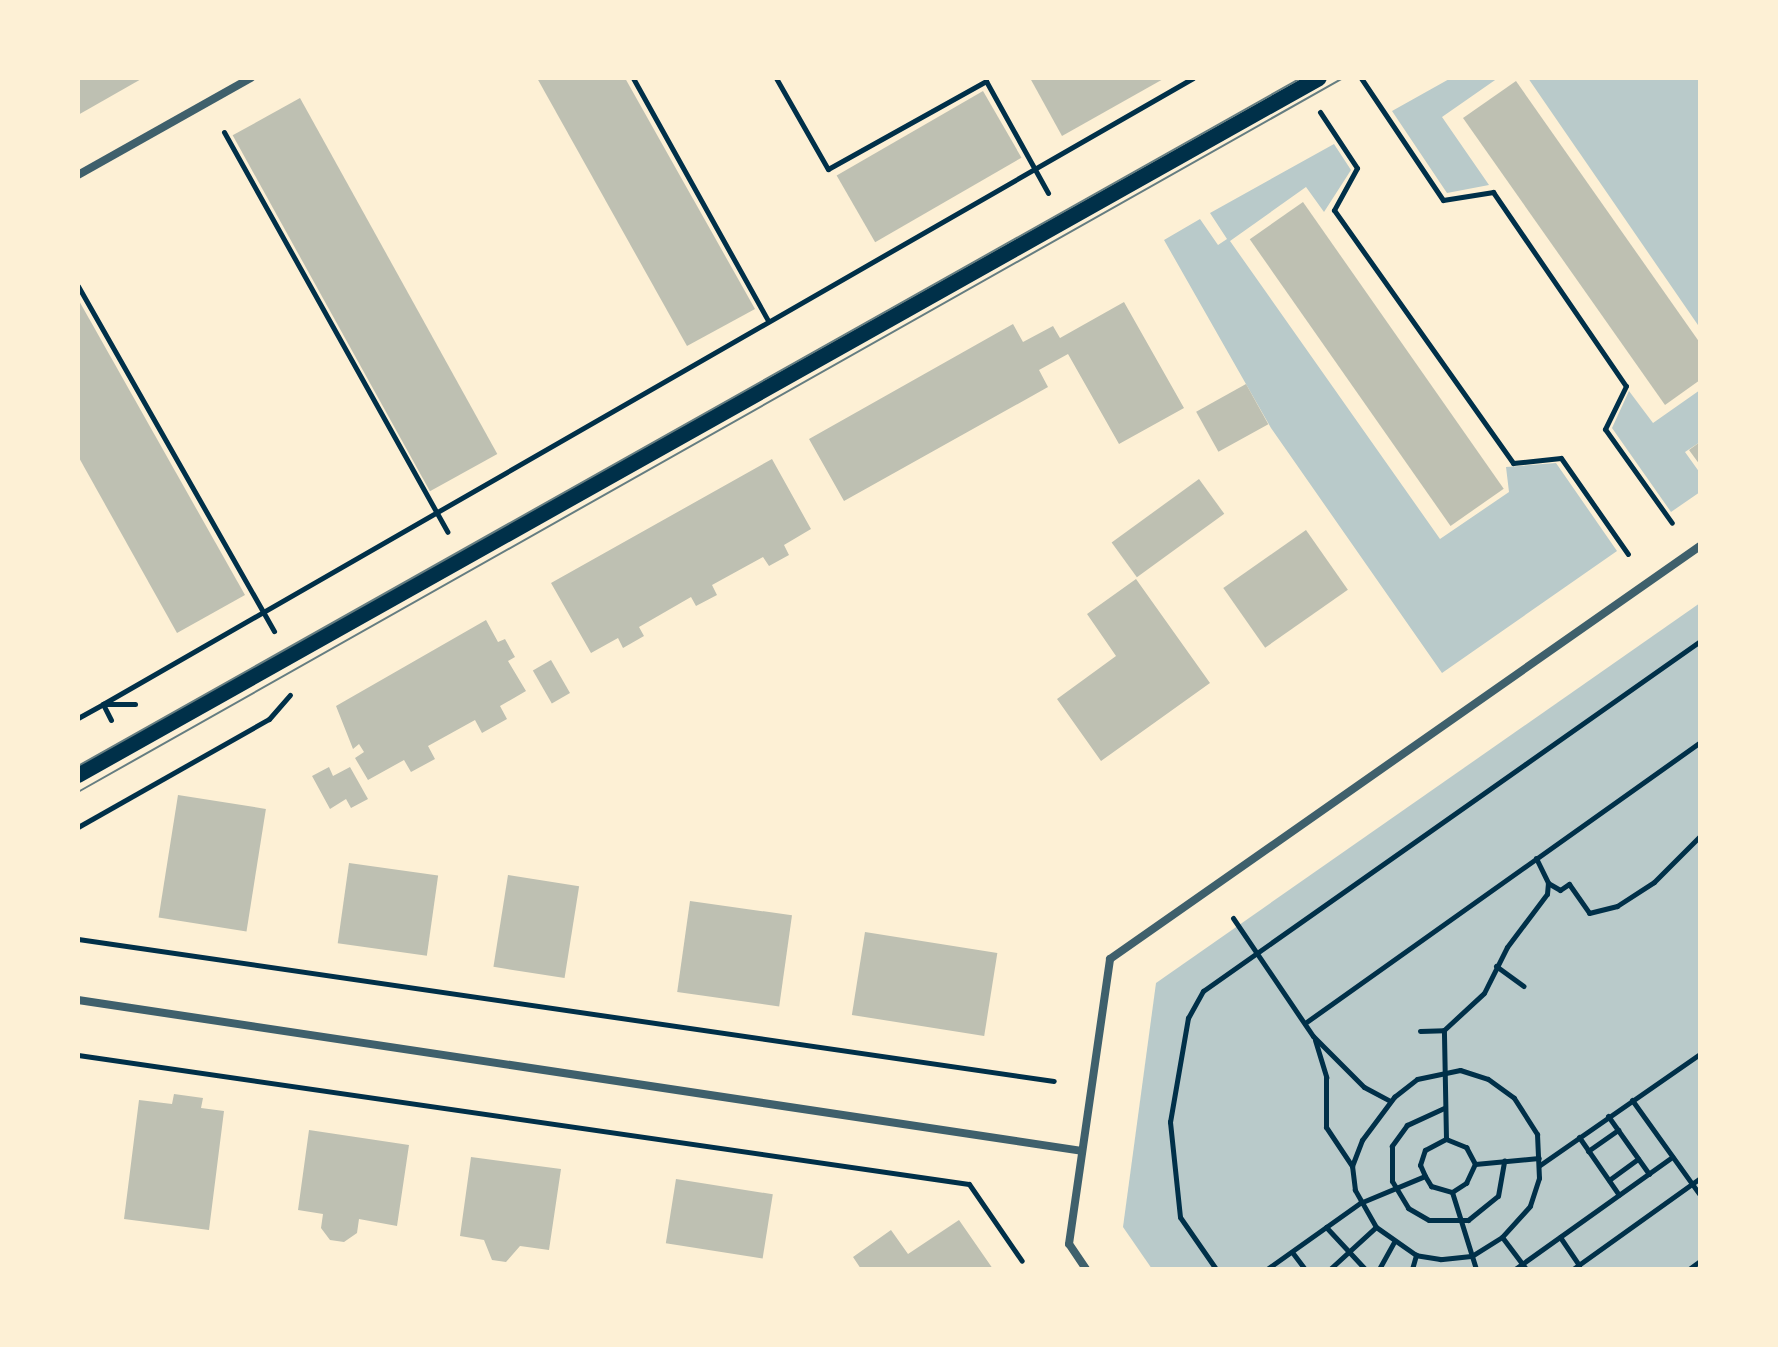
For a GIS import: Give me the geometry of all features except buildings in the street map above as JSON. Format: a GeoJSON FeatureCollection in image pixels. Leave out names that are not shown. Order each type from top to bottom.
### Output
{"type":"FeatureCollection","features":[{"type":"Feature","properties":{"kind":"main road"},"geometry":{"type":"LineString","coordinates":[[78,775],[1319,78]]}},
{"type":"Feature","properties":{"kind":"street"},"geometry":{"type":"LineString","coordinates":[[78,175],[251,78]]}},
{"type":"Feature","properties":{"kind":"street"},"geometry":{"type":"LineString","coordinates":[[1086,1269],[1069,1244],[1110,959],[1700,546]]}},
{"type":"Feature","properties":{"kind":"street"},"geometry":{"type":"LineString","coordinates":[[78,1000],[1082,1151]]}},
{"type":"Feature","properties":{"kind":"path"},"geometry":{"type":"LineString","coordinates":[[633,78],[768,321]]}},
{"type":"Feature","properties":{"kind":"path"},"geometry":{"type":"LineString","coordinates":[[776,78],[828,169],[985,80],[1064,221]]}},
{"type":"Feature","properties":{"kind":"path"},"geometry":{"type":"LineString","coordinates":[[78,718],[1193,78]]}},
{"type":"Feature","properties":{"kind":"path"},"geometry":{"type":"LineString","coordinates":[[1361,78],[1443,200],[1493,192],[1626,386],[1605,429],[1672,523]]}},
{"type":"Feature","properties":{"kind":"path"},"geometry":{"type":"LineString","coordinates":[[1303,87],[1357,168],[1334,210],[1343,223],[1513,463],[1561,458],[1628,554]]}},
{"type":"Feature","properties":{"kind":"path"},"geometry":{"type":"LineString","coordinates":[[224,132],[463,558]]}},
{"type":"Feature","properties":{"kind":"path"},"geometry":{"type":"LineString","coordinates":[[78,286],[288,656]]}},
{"type":"Feature","properties":{"kind":"path"},"geometry":{"type":"LineString","coordinates":[[1216,1269],[1180,1217],[1170,1122],[1188,1018],[1203,991],[1700,641]]}},
{"type":"Feature","properties":{"kind":"path"},"geometry":{"type":"LineString","coordinates":[[103,704],[113,726]]}},
{"type":"Feature","properties":{"kind":"path"},"geometry":{"type":"LineString","coordinates":[[78,827],[269,719]]}},
{"type":"Feature","properties":{"kind":"path"},"geometry":{"type":"LineString","coordinates":[[1305,1023],[1700,742]]}},
{"type":"Feature","properties":{"kind":"path"},"geometry":{"type":"LineString","coordinates":[[1548,883],[1560,890],[1569,884],[1589,913],[1617,906],[1654,882],[1700,836]]}},
{"type":"Feature","properties":{"kind":"path"},"geometry":{"type":"LineString","coordinates":[[1420,1031],[1444,1030],[1484,993],[1496,966],[1547,894],[1548,883],[1536,858]]}},
{"type":"Feature","properties":{"kind":"path"},"geometry":{"type":"LineString","coordinates":[[1233,918],[1313,1036],[1364,1087],[1390,1101]]}},
{"type":"Feature","properties":{"kind":"path"},"geometry":{"type":"LineString","coordinates":[[78,939],[1054,1081]]}},
{"type":"Feature","properties":{"kind":"path"},"geometry":{"type":"LineString","coordinates":[[1496,966],[1524,986]]}},
{"type":"Feature","properties":{"kind":"path"},"geometry":{"type":"LineString","coordinates":[[1444,1030],[1446,1139]]}},
{"type":"Feature","properties":{"kind":"path"},"geometry":{"type":"LineString","coordinates":[[1313,1036],[1326,1077],[1326,1127],[1352,1166],[1360,1203],[1376,1227],[1416,1255],[1440,1259],[1471,1256],[1502,1237],[1530,1206],[1540,1162],[1537,1134],[1514,1098],[1488,1079],[1443,1071],[1417,1079],[1390,1101],[1362,1140],[1352,1166]]}},
{"type":"Feature","properties":{"kind":"path"},"geometry":{"type":"LineString","coordinates":[[1475,1164],[1540,1162],[1700,1054]]}},
{"type":"Feature","properties":{"kind":"path"},"geometry":{"type":"LineString","coordinates":[[78,1055],[969,1184],[1022,1261]]}},
{"type":"Feature","properties":{"kind":"path"},"geometry":{"type":"LineString","coordinates":[[1632,1100],[1700,1195]]}},
{"type":"Feature","properties":{"kind":"path"},"geometry":{"type":"LineString","coordinates":[[1444,1108],[1407,1125],[1392,1146],[1395,1188],[1417,1215],[1461,1222],[1489,1207],[1498,1196],[1504,1161]]}},
{"type":"Feature","properties":{"kind":"path"},"geometry":{"type":"LineString","coordinates":[[1608,1116],[1649,1174]]}},
{"type":"Feature","properties":{"kind":"path"},"geometry":{"type":"LineString","coordinates":[[1588,1151],[1618,1130]]}},
{"type":"Feature","properties":{"kind":"path"},"geometry":{"type":"LineString","coordinates":[[1579,1137],[1619,1195]]}},
{"type":"Feature","properties":{"kind":"path"},"geometry":{"type":"LineString","coordinates":[[1446,1139],[1466,1147],[1475,1164],[1466,1183],[1452,1192],[1431,1186],[1420,1165],[1425,1150],[1446,1139]]}},
{"type":"Feature","properties":{"kind":"path"},"geometry":{"type":"LineString","coordinates":[[1515,1269],[1524,1266],[1672,1157]]}},
{"type":"Feature","properties":{"kind":"path"},"geometry":{"type":"LineString","coordinates":[[1609,1180],[1638,1159]]}},
{"type":"Feature","properties":{"kind":"path"},"geometry":{"type":"LineString","coordinates":[[1267,1269],[1360,1203],[1425,1176]]}},
{"type":"Feature","properties":{"kind":"path"},"geometry":{"type":"LineString","coordinates":[[1560,1237],[1576,1267],[1700,1178]]}},
{"type":"Feature","properties":{"kind":"path"},"geometry":{"type":"LineString","coordinates":[[1452,1192],[1476,1269]]}},
{"type":"Feature","properties":{"kind":"path"},"geometry":{"type":"LineString","coordinates":[[1326,1227],[1365,1269]]}},
{"type":"Feature","properties":{"kind":"path"},"geometry":{"type":"LineString","coordinates":[[1330,1269],[1376,1227]]}},
{"type":"Feature","properties":{"kind":"path"},"geometry":{"type":"LineString","coordinates":[[1502,1237],[1524,1266]]}},
{"type":"Feature","properties":{"kind":"path"},"geometry":{"type":"LineString","coordinates":[[1379,1269],[1394,1242]]}},
{"type":"Feature","properties":{"kind":"path"},"geometry":{"type":"LineString","coordinates":[[1292,1252],[1305,1269]]}},
{"type":"Feature","properties":{"kind":"path"},"geometry":{"type":"LineString","coordinates":[[1412,1269],[1416,1255]]}},
{"type":"Feature","properties":{"kind":"path"},"geometry":{"type":"LineString","coordinates":[[1440,1259],[1440,1269]]}},
{"type":"Feature","properties":{"kind":"path"},"geometry":{"type":"LineString","coordinates":[[1689,1269],[1700,1261]]}},
{"type":"Feature","properties":{"kind":"shaded area"},"geometry":{"type":"Polygon","coordinates":[[[1451,78],[1498,78],[1442,117],[1489,185],[1447,193],[1392,111],[1451,78]]]}},
{"type":"Feature","properties":{"kind":"shaded area"},"geometry":{"type":"Polygon","coordinates":[[[1528,78],[1700,78],[1700,328],[1528,78]]]}},
{"type":"Feature","properties":{"kind":"shaded area"},"geometry":{"type":"Polygon","coordinates":[[[1334,144],[1351,170],[1324,212],[1306,187],[1230,241],[1440,539],[1509,492],[1506,467],[1556,463],[1617,551],[1442,673],[1271,428],[1164,240],[1200,219],[1218,245],[1227,239],[1210,213],[1334,144]]]}},
{"type":"Feature","properties":{"kind":"shaded area"},"geometry":{"type":"Polygon","coordinates":[[[1700,390],[1700,442],[1685,452],[1700,473],[1700,492],[1671,512],[1612,428],[1629,391],[1653,423],[1700,390]]]}},
{"type":"Feature","properties":{"kind":"shaded area"},"geometry":{"type":"Polygon","coordinates":[[[1700,603],[1700,1269],[1152,1269],[1123,1227],[1156,983],[1700,603]]]}},
{"type":"Feature","properties":{"kind":"tram line"},"geometry":{"type":"LineString","coordinates":[[78,766],[1301,78]]}},
{"type":"Feature","properties":{"kind":"tram line"},"geometry":{"type":"LineString","coordinates":[[78,792],[1343,78]]}}]}
